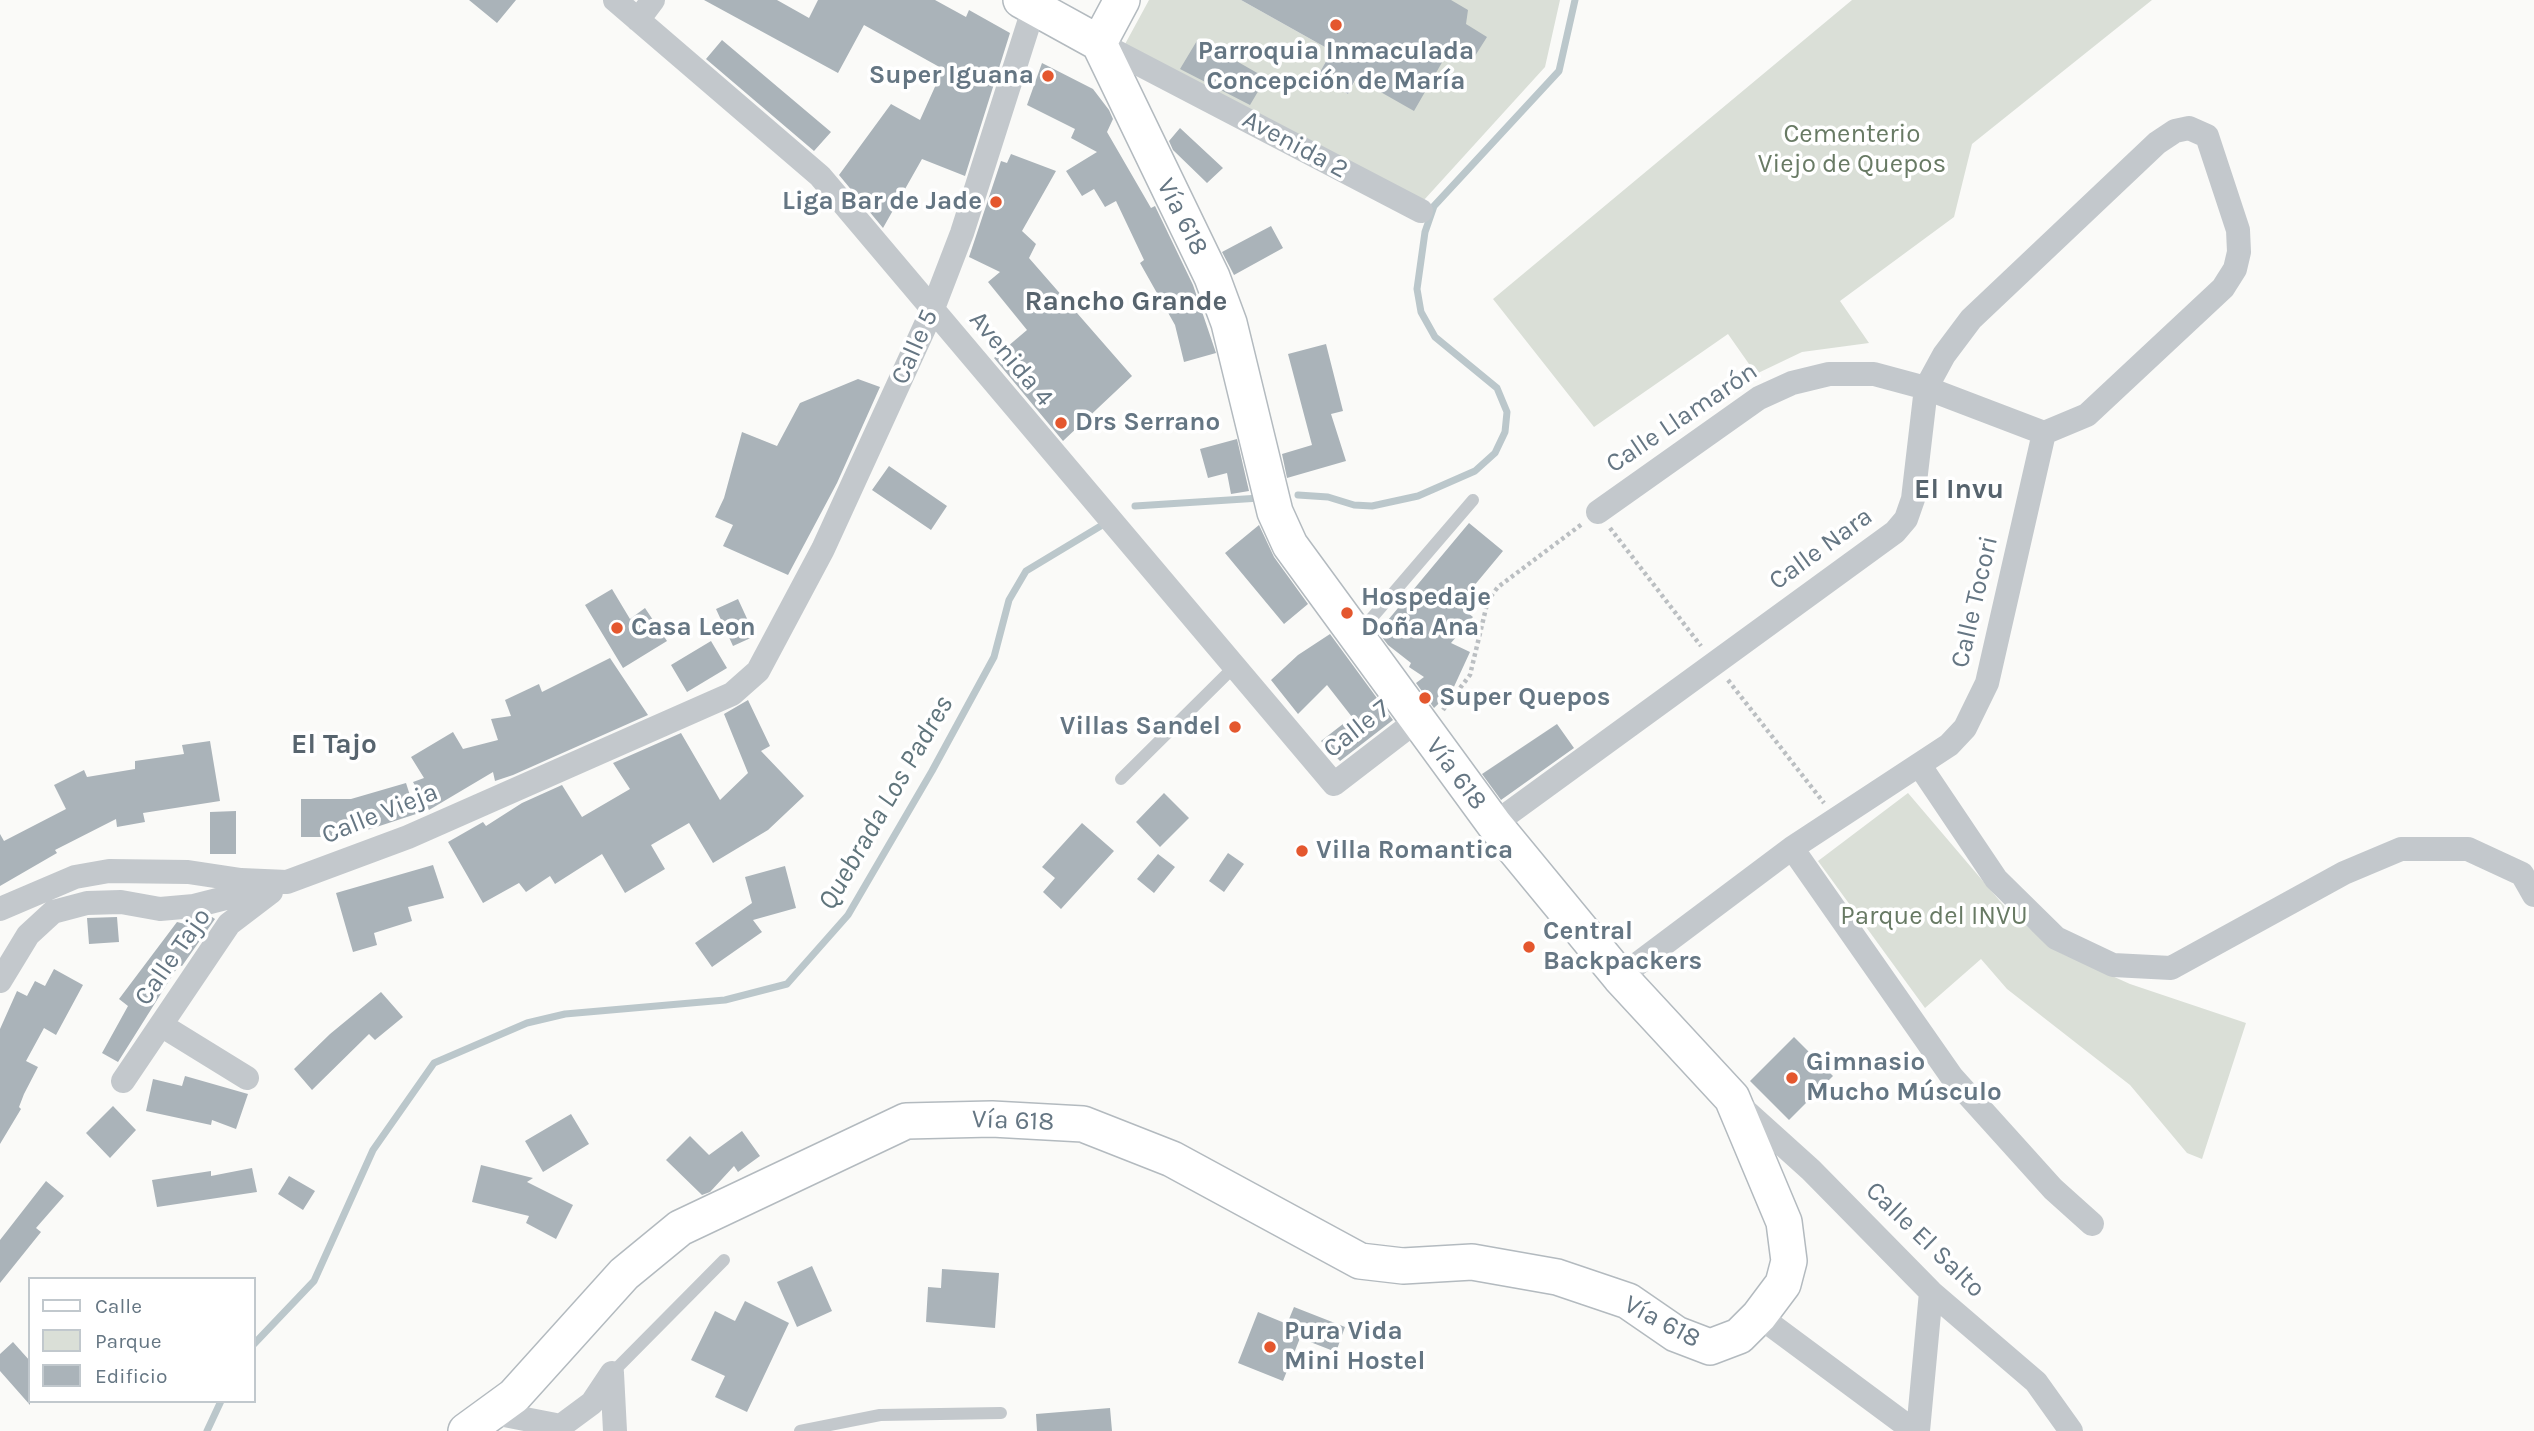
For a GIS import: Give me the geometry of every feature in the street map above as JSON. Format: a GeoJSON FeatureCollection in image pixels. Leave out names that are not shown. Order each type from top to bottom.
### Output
{"type":"FeatureCollection","features":[{"type":"Feature","properties":{"kind":"street","name":"Avenida 4"},"geometry":{"type":"LineString","coordinates":[[615,0],[645,10],[820,176],[1233,668],[1334,784]]}},
{"type":"Feature","properties":{"kind":"street"},"geometry":{"type":"LineString","coordinates":[[1099,43],[1122,0]]}},
{"type":"Feature","properties":{"kind":"street","name":"Avenida 2"},"geometry":{"type":"LineString","coordinates":[[1028,4],[1421,211]]}},
{"type":"Feature","properties":{"kind":"street","name":"Calle 5"},"geometry":{"type":"LineString","coordinates":[[758,671],[823,549],[932,311],[962,233],[1028,4]]}},
{"type":"Feature","properties":{"kind":"street","name":"Vía 618"},"geometry":{"type":"LineString","coordinates":[[480,1422],[542,1368],[624,1273],[680,1228],[906,1121],[992,1119],[1083,1124],[1172,1159],[1360,1261],[1403,1266],[1472,1262],[1557,1277],[1628,1301],[1675,1334],[1710,1347],[1739,1336],[1759,1316],[1783,1283],[1789,1261],[1784,1222],[1732,1098],[1620,977],[1494,824],[1290,545],[1275,512],[1229,323],[1212,277],[1099,43]]}},
{"type":"Feature","properties":{"kind":"street","name":"Calle Nara"},"geometry":{"type":"LineString","coordinates":[[1494,824],[1895,533],[1906,519],[1913,499],[1926,388],[1944,355],[1971,319],[2157,143],[2175,131],[2189,128],[2207,136],[2238,230],[2239,251],[2235,269],[2223,288],[2087,415],[2044,433]]}},
{"type":"Feature","properties":{"kind":"street","name":"Calle Llamarón"},"geometry":{"type":"LineString","coordinates":[[1598,512],[1759,398],[1792,383],[1829,374],[1874,374],[1926,388],[2044,433]]}},
{"type":"Feature","properties":{"kind":"street","name":"Calle Tocori"},"geometry":{"type":"LineString","coordinates":[[1620,977],[1792,848],[1949,746],[1965,728],[1987,682],[2044,433]]}},
{"type":"Feature","properties":{"kind":"street","name":"Calle Vieja"},"geometry":{"type":"LineString","coordinates":[[0,909],[75,877],[109,871],[188,872],[241,880],[287,882],[408,837],[602,753],[732,694],[758,671]]}},
{"type":"Feature","properties":{"kind":"street","name":"Calle 7"},"geometry":{"type":"LineString","coordinates":[[1334,784],[1420,726]]}},
{"type":"Feature","properties":{"kind":"street"},"geometry":{"type":"LineString","coordinates":[[1920,766],[1996,879],[2056,938],[2113,965],[2171,968],[2344,873],[2401,849],[2469,849],[2522,874],[2534,895]]}},
{"type":"Feature","properties":{"kind":"street"},"geometry":{"type":"LineString","coordinates":[[1792,848],[1952,1077],[2035,1170],[2092,1224]]}},
{"type":"Feature","properties":{"kind":"street"},"geometry":{"type":"LineString","coordinates":[[0,981],[28,935],[53,912],[87,903],[121,902],[160,909],[194,906],[287,882]]}},
{"type":"Feature","properties":{"kind":"street","name":"Calle Tajo"},"geometry":{"type":"LineString","coordinates":[[123,1081],[229,924],[287,882]]}},
{"type":"Feature","properties":{"kind":"street"},"geometry":{"type":"LineString","coordinates":[[161,1025],[247,1078]]}},
{"type":"Feature","properties":{"kind":"street","name":"Calle El Salto"},"geometry":{"type":"LineString","coordinates":[[1732,1098],[1811,1170],[1931,1292],[2036,1382],[2071,1431]]}},
{"type":"Feature","properties":{"kind":"street"},"geometry":{"type":"LineString","coordinates":[[1916,1431],[1931,1292]]}},
{"type":"Feature","properties":{"kind":"street"},"geometry":{"type":"LineString","coordinates":[[1759,1316],[1916,1431]]}},
{"type":"Feature","properties":{"kind":"street"},"geometry":{"type":"LineString","coordinates":[[480,1422],[561,1426],[592,1403],[612,1373]]}},
{"type":"Feature","properties":{"kind":"street"},"geometry":{"type":"LineString","coordinates":[[612,1373],[614,1431]]}},
{"type":"Feature","properties":{"kind":"lane"},"geometry":{"type":"LineString","coordinates":[[1355,637],[1473,500]]}},
{"type":"Feature","properties":{"kind":"lane"},"geometry":{"type":"LineString","coordinates":[[1121,779],[1233,668]]}},
{"type":"Feature","properties":{"kind":"lane"},"geometry":{"type":"LineString","coordinates":[[612,1373],[724,1260]]}},
{"type":"Feature","properties":{"kind":"lane"},"geometry":{"type":"LineString","coordinates":[[800,1431],[880,1415],[1001,1413]]}},
{"type":"Feature","properties":{"kind":"path"},"geometry":{"type":"LineString","coordinates":[[1420,726],[1470,675],[1488,600],[1498,587],[1598,512]]}},
{"type":"Feature","properties":{"kind":"green space"},"geometry":{"type":"Polygon","coordinates":[[[1149,0],[1241,0],[1332,51],[1317,77],[1348,94],[1400,0],[1560,0],[1545,67],[1424,200],[1124,46],[1149,0]]]}},
{"type":"Feature","properties":{"kind":"green space","name":"Cementerio Viejo de Quepos"},"geometry":{"type":"Polygon","coordinates":[[[1852,0],[2152,0],[1972,144],[1954,217],[1840,301],[1869,343],[1802,352],[1756,374],[1728,334],[1594,427],[1493,299],[1852,0]]]}},
{"type":"Feature","properties":{"kind":"green space","name":"Parque del INVU"},"geometry":{"type":"Polygon","coordinates":[[[1908,793],[2011,914],[2061,953],[2130,984],[2246,1023],[2202,1159],[2187,1153],[2130,1085],[2007,989],[1981,959],[1925,1008],[1818,861],[1908,793]]]}},
{"type":"Feature","properties":{"kind":"building"},"geometry":{"type":"Polygon","coordinates":[[[469,0],[516,0],[497,23],[469,0]]]}},
{"type":"Feature","properties":{"kind":"building"},"geometry":{"type":"Polygon","coordinates":[[[704,0],[777,0],[809,18],[818,0],[935,0],[966,17],[969,10],[1010,33],[965,176],[922,159],[883,228],[839,175],[891,104],[920,120],[943,69],[864,25],[838,73],[704,0]]]}},
{"type":"Feature","properties":{"kind":"building"},"geometry":{"type":"Polygon","coordinates":[[[1241,0],[1451,0],[1468,10],[1466,24],[1487,37],[1475,56],[1448,52],[1414,111],[1356,78],[1348,94],[1317,77],[1332,51],[1241,0]]]}},
{"type":"Feature","properties":{"kind":"building"},"geometry":{"type":"Polygon","coordinates":[[[1198,39],[1266,78],[1250,105],[1180,69],[1198,39]]]}},
{"type":"Feature","properties":{"kind":"building"},"geometry":{"type":"Polygon","coordinates":[[[722,40],[831,132],[814,151],[706,59],[722,40]]]}},
{"type":"Feature","properties":{"kind":"building"},"geometry":{"type":"Polygon","coordinates":[[[1042,63],[1093,89],[1109,110],[1113,119],[1107,132],[1151,208],[1155,206],[1193,285],[1216,353],[1184,362],[1175,325],[1140,263],[1144,260],[1116,201],[1105,207],[1094,189],[1082,196],[1066,171],[1097,152],[1071,138],[1075,129],[1027,105],[1042,63]]]}},
{"type":"Feature","properties":{"kind":"building"},"geometry":{"type":"Polygon","coordinates":[[[1180,128],[1223,168],[1207,183],[1173,150],[1169,141],[1180,128]]]}},
{"type":"Feature","properties":{"kind":"building"},"geometry":{"type":"Polygon","coordinates":[[[1011,154],[1056,171],[1022,231],[1036,244],[1029,258],[1132,376],[1063,441],[994,358],[1027,330],[988,282],[1000,272],[969,257],[1001,161],[1007,163],[1011,154]]]}},
{"type":"Feature","properties":{"kind":"building"},"geometry":{"type":"Polygon","coordinates":[[[1271,226],[1283,248],[1234,275],[1222,252],[1271,226]]]}},
{"type":"Feature","properties":{"kind":"building"},"geometry":{"type":"Polygon","coordinates":[[[1326,344],[1343,411],[1331,414],[1346,461],[1287,478],[1282,454],[1312,445],[1288,354],[1326,344]]]}},
{"type":"Feature","properties":{"kind":"building"},"geometry":{"type":"Polygon","coordinates":[[[858,379],[880,387],[837,483],[788,575],[723,546],[733,525],[715,517],[724,498],[742,432],[777,446],[800,403],[858,379]]]}},
{"type":"Feature","properties":{"kind":"building"},"geometry":{"type":"Polygon","coordinates":[[[1237,439],[1249,491],[1231,494],[1227,473],[1208,478],[1200,449],[1237,439]]]}},
{"type":"Feature","properties":{"kind":"building"},"geometry":{"type":"Polygon","coordinates":[[[889,466],[947,506],[931,530],[872,490],[889,466]]]}},
{"type":"Feature","properties":{"kind":"building"},"geometry":{"type":"Polygon","coordinates":[[[1469,523],[1503,551],[1458,605],[1473,617],[1451,643],[1470,652],[1452,691],[1434,708],[1416,683],[1424,677],[1409,667],[1411,663],[1388,645],[1378,632],[1469,523]]]}},
{"type":"Feature","properties":{"kind":"building"},"geometry":{"type":"Polygon","coordinates":[[[1259,525],[1274,557],[1308,604],[1284,624],[1225,553],[1259,525]]]}},
{"type":"Feature","properties":{"kind":"building","name":"Casa Leon"},"geometry":{"type":"Polygon","coordinates":[[[612,589],[630,619],[645,608],[667,641],[623,668],[585,605],[612,589]]]}},
{"type":"Feature","properties":{"kind":"building"},"geometry":{"type":"Polygon","coordinates":[[[738,599],[755,636],[733,646],[716,609],[738,599]]]}},
{"type":"Feature","properties":{"kind":"building"},"geometry":{"type":"Polygon","coordinates":[[[1330,634],[1393,720],[1340,761],[1321,741],[1352,717],[1327,685],[1298,714],[1271,680],[1298,655],[1330,634]]]}},
{"type":"Feature","properties":{"kind":"building"},"geometry":{"type":"Polygon","coordinates":[[[711,641],[727,668],[687,692],[671,665],[711,641]]]}},
{"type":"Feature","properties":{"kind":"building"},"geometry":{"type":"Polygon","coordinates":[[[610,658],[648,715],[513,775],[495,781],[493,772],[429,810],[413,782],[424,778],[411,757],[453,732],[463,749],[498,740],[491,719],[511,716],[505,700],[539,684],[542,692],[610,658]]]}},
{"type":"Feature","properties":{"kind":"building"},"geometry":{"type":"Polygon","coordinates":[[[748,700],[770,746],[761,751],[804,796],[768,830],[713,863],[689,823],[651,845],[665,869],[625,893],[602,854],[555,884],[550,876],[526,892],[519,883],[483,903],[448,842],[483,822],[486,826],[522,803],[562,785],[582,817],[630,789],[613,763],[681,733],[720,800],[748,773],[724,714],[748,700]]]}},
{"type":"Feature","properties":{"kind":"building"},"geometry":{"type":"Polygon","coordinates":[[[1557,724],[1574,748],[1501,800],[1482,774],[1557,724]]]}},
{"type":"Feature","properties":{"kind":"building"},"geometry":{"type":"Polygon","coordinates":[[[210,741],[220,801],[143,813],[145,822],[117,827],[116,819],[55,850],[57,853],[0,886],[0,834],[4,841],[66,809],[54,785],[84,770],[87,777],[135,769],[135,761],[184,754],[182,745],[210,741]]]}},
{"type":"Feature","properties":{"kind":"building"},"geometry":{"type":"Polygon","coordinates":[[[406,783],[416,814],[346,837],[301,837],[301,799],[351,799],[406,783]]]}},
{"type":"Feature","properties":{"kind":"building"},"geometry":{"type":"Polygon","coordinates":[[[1164,793],[1189,818],[1160,847],[1136,822],[1164,793]]]}},
{"type":"Feature","properties":{"kind":"building"},"geometry":{"type":"Polygon","coordinates":[[[236,811],[236,854],[210,854],[210,812],[236,811]]]}},
{"type":"Feature","properties":{"kind":"building"},"geometry":{"type":"Polygon","coordinates":[[[1082,823],[1114,851],[1061,909],[1043,892],[1055,878],[1042,867],[1082,823]]]}},
{"type":"Feature","properties":{"kind":"building"},"geometry":{"type":"Polygon","coordinates":[[[1228,853],[1244,864],[1224,892],[1209,881],[1228,853]]]}},
{"type":"Feature","properties":{"kind":"building"},"geometry":{"type":"Polygon","coordinates":[[[1158,854],[1175,867],[1154,893],[1137,879],[1158,854]]]}},
{"type":"Feature","properties":{"kind":"building"},"geometry":{"type":"Polygon","coordinates":[[[433,865],[444,898],[408,907],[412,921],[374,933],[377,945],[353,952],[336,893],[433,865]]]}},
{"type":"Feature","properties":{"kind":"building"},"geometry":{"type":"Polygon","coordinates":[[[785,866],[796,908],[753,920],[762,932],[712,967],[695,943],[752,903],[745,877],[785,866]]]}},
{"type":"Feature","properties":{"kind":"building"},"geometry":{"type":"Polygon","coordinates":[[[117,917],[119,942],[89,944],[87,918],[117,917]]]}},
{"type":"Feature","properties":{"kind":"building"},"geometry":{"type":"Polygon","coordinates":[[[212,917],[215,919],[182,966],[179,965],[118,1062],[102,1053],[128,1006],[119,999],[177,922],[185,924],[212,917]]]}},
{"type":"Feature","properties":{"kind":"building"},"geometry":{"type":"Polygon","coordinates":[[[54,969],[83,985],[56,1035],[44,1028],[26,1061],[38,1067],[24,1094],[19,1107],[21,1109],[0,1144],[0,1029],[17,991],[27,996],[35,981],[45,986],[54,969]]]}},
{"type":"Feature","properties":{"kind":"building"},"geometry":{"type":"Polygon","coordinates":[[[381,992],[403,1017],[375,1040],[369,1034],[312,1090],[294,1069],[330,1034],[381,992]]]}},
{"type":"Feature","properties":{"kind":"building","name":"Gimnasio Mucho Músculo"},"geometry":{"type":"Polygon","coordinates":[[[1794,1037],[1833,1076],[1789,1120],[1750,1081],[1794,1037]]]}},
{"type":"Feature","properties":{"kind":"building"},"geometry":{"type":"Polygon","coordinates":[[[185,1076],[248,1094],[236,1129],[212,1120],[211,1125],[146,1111],[153,1079],[182,1086],[185,1076]]]}},
{"type":"Feature","properties":{"kind":"building"},"geometry":{"type":"Polygon","coordinates":[[[113,1106],[136,1130],[110,1158],[86,1133],[113,1106]]]}},
{"type":"Feature","properties":{"kind":"building"},"geometry":{"type":"Polygon","coordinates":[[[571,1114],[589,1144],[543,1172],[525,1141],[571,1114]]]}},
{"type":"Feature","properties":{"kind":"building"},"geometry":{"type":"Polygon","coordinates":[[[742,1131],[760,1156],[738,1172],[734,1166],[710,1192],[702,1195],[666,1160],[690,1136],[709,1155],[742,1131]]]}},
{"type":"Feature","properties":{"kind":"building"},"geometry":{"type":"Polygon","coordinates":[[[481,1165],[533,1178],[527,1182],[573,1205],[556,1239],[526,1223],[529,1216],[472,1202],[481,1165]]]}},
{"type":"Feature","properties":{"kind":"building"},"geometry":{"type":"Polygon","coordinates":[[[252,1168],[257,1192],[157,1207],[152,1180],[211,1171],[211,1176],[252,1168]]]}},
{"type":"Feature","properties":{"kind":"building"},"geometry":{"type":"Polygon","coordinates":[[[289,1176],[315,1191],[303,1210],[278,1194],[289,1176]]]}},
{"type":"Feature","properties":{"kind":"building"},"geometry":{"type":"Polygon","coordinates":[[[46,1181],[64,1196],[36,1228],[41,1232],[0,1283],[0,1240],[46,1181]]]}},
{"type":"Feature","properties":{"kind":"building"},"geometry":{"type":"Polygon","coordinates":[[[812,1266],[832,1311],[797,1327],[777,1282],[812,1266]]]}},
{"type":"Feature","properties":{"kind":"building"},"geometry":{"type":"Polygon","coordinates":[[[942,1269],[999,1273],[995,1328],[926,1322],[928,1287],[941,1288],[942,1269]]]}},
{"type":"Feature","properties":{"kind":"building"},"geometry":{"type":"Polygon","coordinates":[[[745,1301],[789,1323],[747,1412],[715,1397],[725,1376],[691,1360],[715,1311],[735,1321],[745,1301]]]}},
{"type":"Feature","properties":{"kind":"building","name":"Pura Vida Mini Hostel"},"geometry":{"type":"Polygon","coordinates":[[[1294,1307],[1345,1327],[1336,1352],[1300,1338],[1283,1381],[1238,1363],[1258,1312],[1287,1324],[1294,1307]]]}},
{"type":"Feature","properties":{"kind":"building"},"geometry":{"type":"Polygon","coordinates":[[[13,1342],[28,1359],[28,1403],[0,1371],[0,1354],[13,1342]]]}},
{"type":"Feature","properties":{"kind":"building"},"geometry":{"type":"Polygon","coordinates":[[[1110,1408],[1112,1431],[1037,1431],[1036,1414],[1110,1408]]]}},
{"type":"Feature","properties":{"kind":"waterway","name":"Quebrada Los Padres"},"geometry":{"type":"LineString","coordinates":[[1298,495],[1328,497],[1354,505],[1372,506],[1418,496],[1475,471],[1495,453],[1505,432],[1507,412],[1497,388],[1435,337],[1421,312],[1417,289],[1425,232],[1434,206],[1559,71],[1575,0]]}},
{"type":"Feature","properties":{"kind":"waterway","name":"Quebrada Los Padres"},"geometry":{"type":"LineString","coordinates":[[1135,506],[1260,498]]}},
{"type":"Feature","properties":{"kind":"waterway","name":"Quebrada Los Padres"},"geometry":{"type":"LineString","coordinates":[[256,1342],[314,1281],[373,1150],[434,1063],[527,1023],[565,1014],[725,1000],[787,984],[848,915],[932,771],[994,657],[1009,600],[1026,571],[1104,524]]}},
{"type":"Feature","properties":{"kind":"waterway","name":"Quebrada Los Padres"},"geometry":{"type":"LineString","coordinates":[[207,1431],[220,1403]]}},
{"type":"Feature","properties":{"kind":"place","name":"Parroquia Inmaculada Concepción de María"},"geometry":{"type":"Point","coordinates":[1336,25]}},
{"type":"Feature","properties":{"kind":"place","name":"Super Iguana"},"geometry":{"type":"Point","coordinates":[1048,76]}},
{"type":"Feature","properties":{"kind":"place","name":"Liga Bar de Jade"},"geometry":{"type":"Point","coordinates":[996,202]}},
{"type":"Feature","properties":{"kind":"place","name":"Drs Serrano"},"geometry":{"type":"Point","coordinates":[1061,423]}},
{"type":"Feature","properties":{"kind":"place","name":"Hospedaje Doña Ana"},"geometry":{"type":"Point","coordinates":[1347,613]}},
{"type":"Feature","properties":{"kind":"place","name":"Casa Leon"},"geometry":{"type":"Point","coordinates":[617,628]}},
{"type":"Feature","properties":{"kind":"place","name":"Super Quepos"},"geometry":{"type":"Point","coordinates":[1425,698]}},
{"type":"Feature","properties":{"kind":"place","name":"Villas Sandel"},"geometry":{"type":"Point","coordinates":[1235,727]}},
{"type":"Feature","properties":{"kind":"place","name":"Villa Romantica"},"geometry":{"type":"Point","coordinates":[1302,851]}},
{"type":"Feature","properties":{"kind":"place","name":"Central Backpackers"},"geometry":{"type":"Point","coordinates":[1529,947]}},
{"type":"Feature","properties":{"kind":"place","name":"Gimnasio Mucho Músculo"},"geometry":{"type":"Point","coordinates":[1792,1078]}},
{"type":"Feature","properties":{"kind":"place","name":"Pura Vida Mini Hostel"},"geometry":{"type":"Point","coordinates":[1270,1347]}},
{"type":"Feature","properties":{"kind":"district","name":"Rancho Grande"},"geometry":{"type":"Point","coordinates":[1126,302]}},
{"type":"Feature","properties":{"kind":"district","name":"El Invu"},"geometry":{"type":"Point","coordinates":[1959,490]}},
{"type":"Feature","properties":{"kind":"district","name":"El Tajo"},"geometry":{"type":"Point","coordinates":[334,745]}}]}
